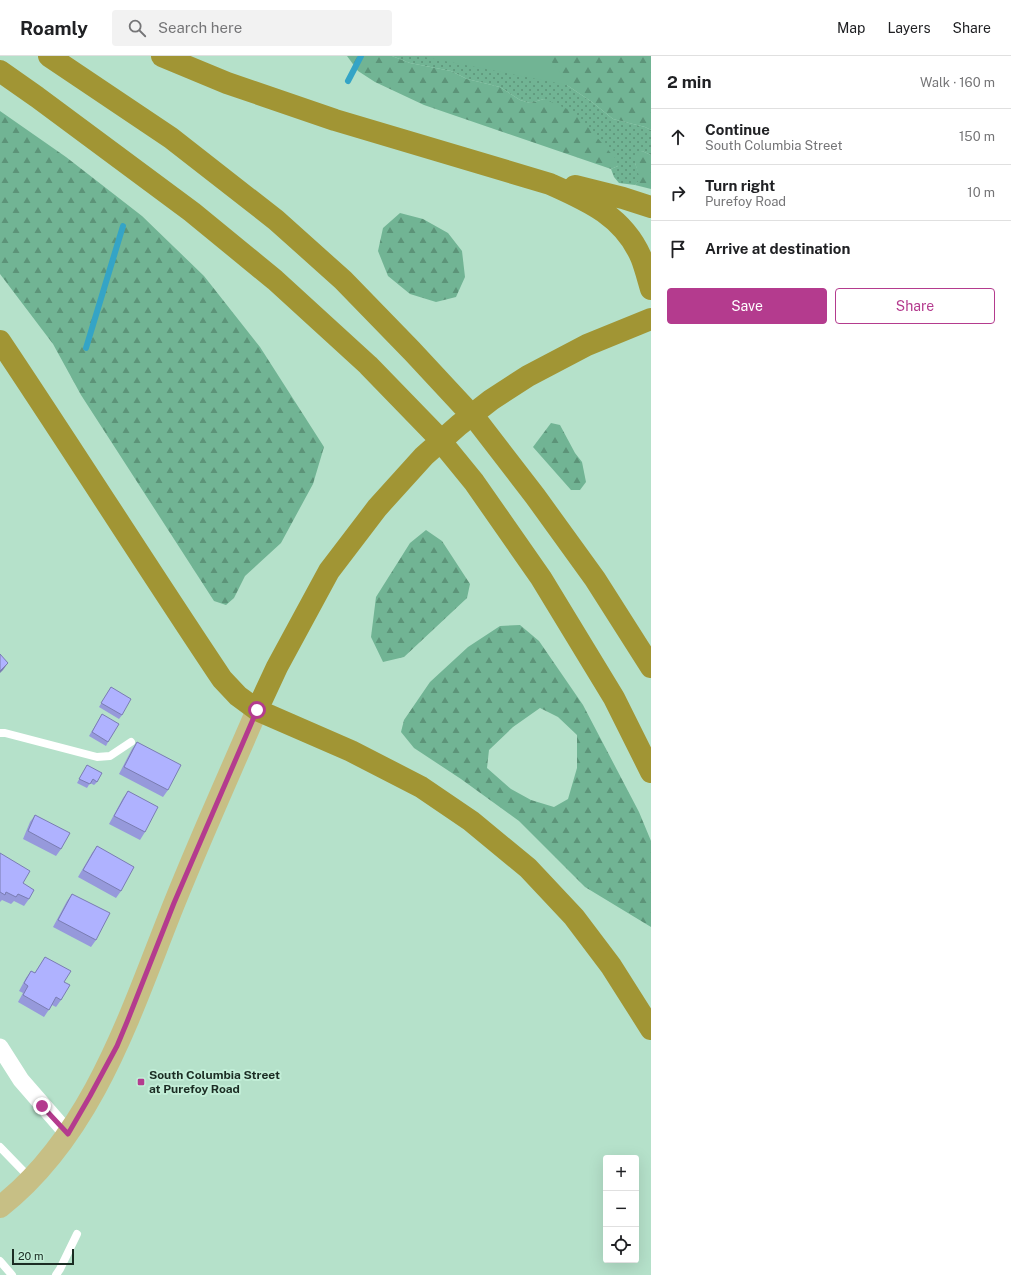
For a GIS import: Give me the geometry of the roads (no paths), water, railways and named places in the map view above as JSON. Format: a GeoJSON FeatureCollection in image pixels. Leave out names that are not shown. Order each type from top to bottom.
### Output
{"type":"FeatureCollection","features":[{"type":"Feature","properties":{"kind":"highway"},"geometry":{"type":"LineString","coordinates":[[49,56],[171,138],[276,220],[343,280],[407,345],[478,422],[535,496],[595,579],[651,668]]}},
{"type":"Feature","properties":{"kind":"highway"},"geometry":{"type":"LineString","coordinates":[[162,56],[227,83],[335,120],[550,184],[579,197],[601,209],[619,224],[627,234],[641,258],[651,289]]}},
{"type":"Feature","properties":{"kind":"highway"},"geometry":{"type":"LineString","coordinates":[[0,71],[38,97],[192,212],[275,280],[368,364],[434,433],[474,482],[541,578],[614,698],[651,772]]}},
{"type":"Feature","properties":{"kind":"highway"},"geometry":{"type":"LineString","coordinates":[[550,184],[579,186],[651,207]]}},
{"type":"Feature","properties":{"kind":"highway"},"geometry":{"type":"LineString","coordinates":[[257,710],[277,667],[330,571],[377,508],[424,456],[459,425],[491,400],[528,376],[587,345],[651,319]]}},
{"type":"Feature","properties":{"kind":"highway"},"geometry":{"type":"LineString","coordinates":[[0,341],[222,679],[238,696],[257,710],[351,751],[421,787],[471,821],[528,868],[574,917],[611,966],[651,1029]]}},
{"type":"Feature","properties":{"kind":"main road"},"geometry":{"type":"LineString","coordinates":[[0,1207],[38,1171],[68,1134],[117,1046],[174,903],[257,710]]}},
{"type":"Feature","properties":{"kind":"street"},"geometry":{"type":"LineString","coordinates":[[0,1047],[21,1080],[68,1134]]}},
{"type":"Feature","properties":{"kind":"lane"},"geometry":{"type":"LineString","coordinates":[[0,733],[5,733],[97,757],[110,756],[131,742]]}},
{"type":"Feature","properties":{"kind":"lane"},"geometry":{"type":"LineString","coordinates":[[0,1147],[30,1179]]}},
{"type":"Feature","properties":{"kind":"lane"},"geometry":{"type":"LineString","coordinates":[[56,1275],[77,1234]]}},
{"type":"Feature","properties":{"kind":"lane"},"geometry":{"type":"LineString","coordinates":[[0,1262],[12,1275]]}},
{"type":"Feature","properties":{"kind":"waterway"},"geometry":{"type":"LineString","coordinates":[[348,81],[361,56]]}},
{"type":"Feature","properties":{"kind":"waterway"},"geometry":{"type":"LineString","coordinates":[[86,348],[123,226]]}},
{"type":"Feature","properties":{"kind":"place","name":"South Columbia Street at Purefoy Road"},"geometry":{"type":"Point","coordinates":[141,1082]}}]}
